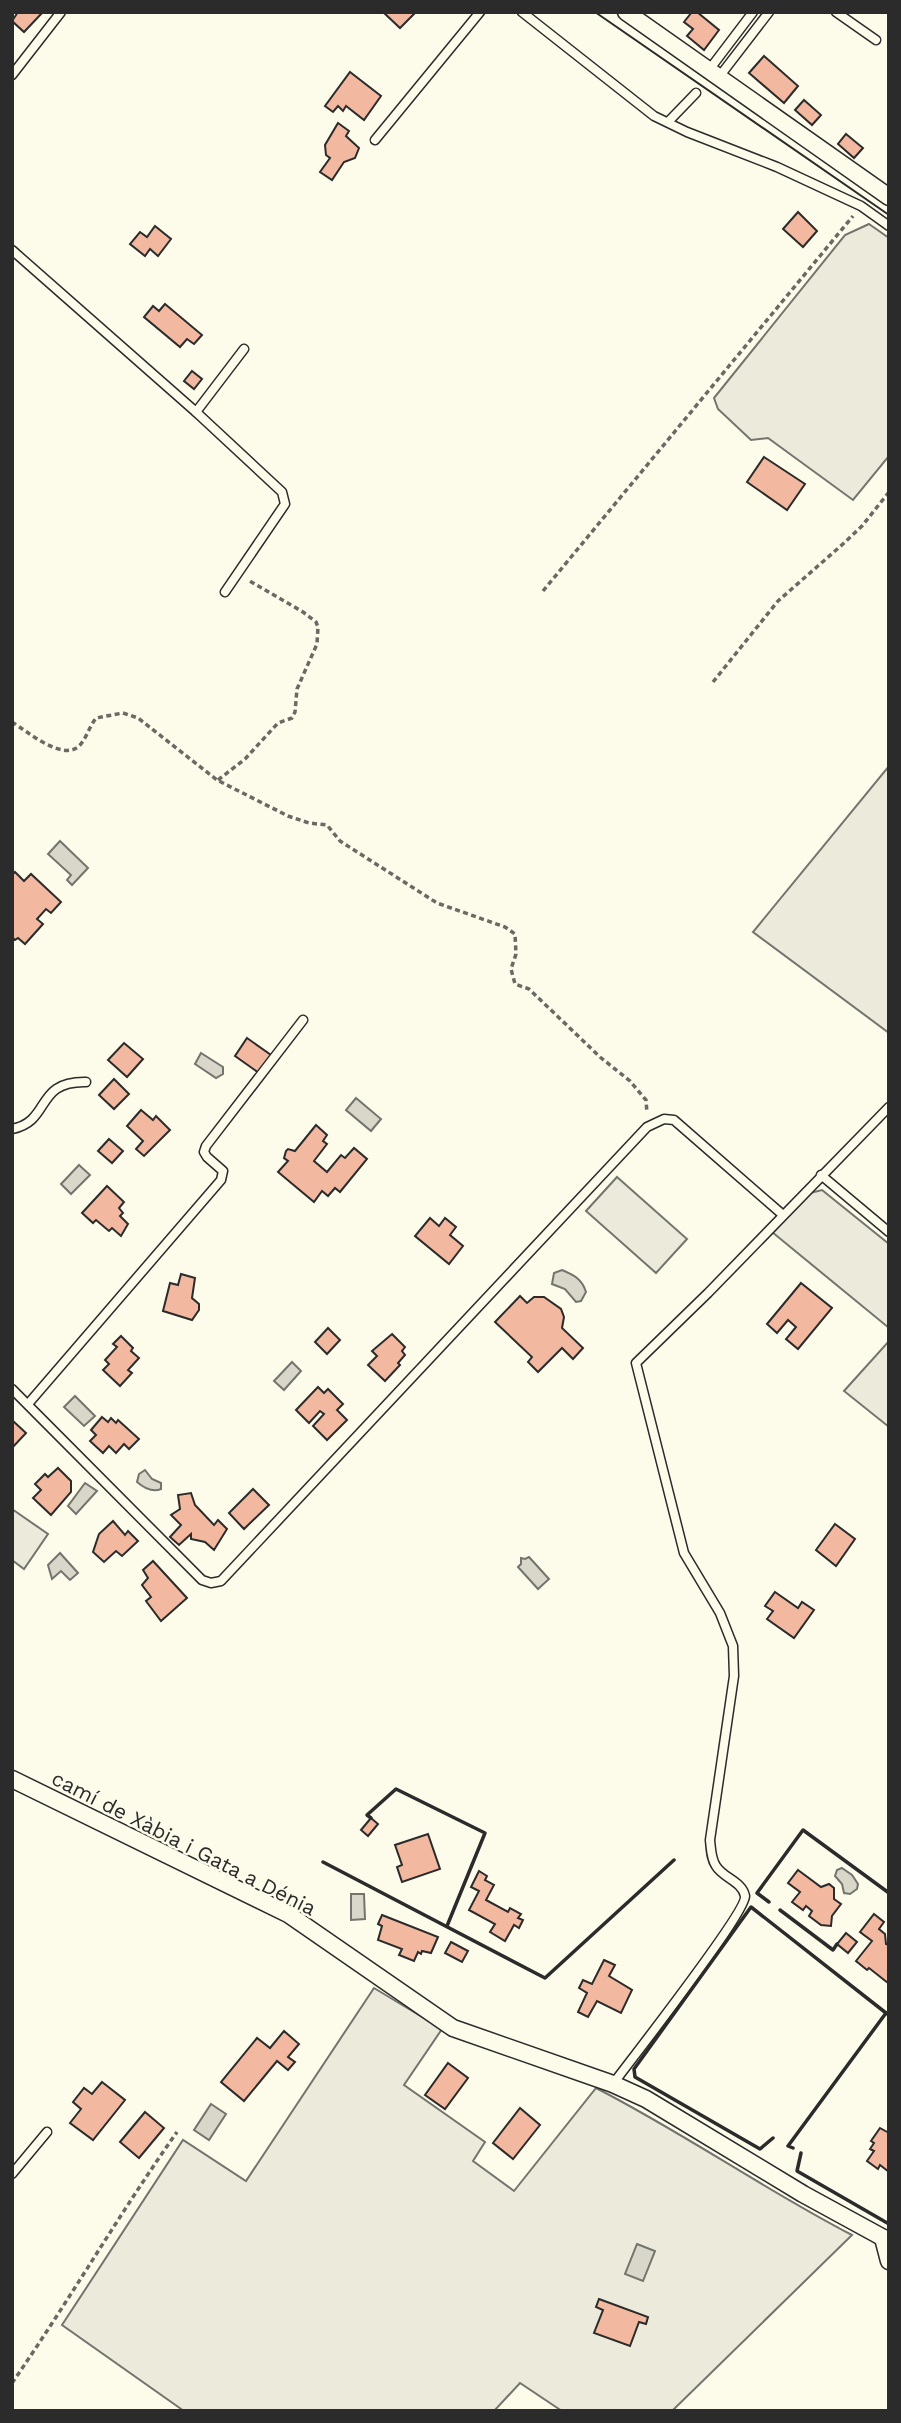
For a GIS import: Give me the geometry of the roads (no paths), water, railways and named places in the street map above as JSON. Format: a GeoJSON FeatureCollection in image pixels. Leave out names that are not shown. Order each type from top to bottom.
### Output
{"type":"FeatureCollection","features":[{"type":"Feature","properties":{"kind":"street"},"geometry":{"type":"LineString","coordinates":[[626,12],[889,197]]}},
{"type":"Feature","properties":{"kind":"street","name":"camí de Xàbia i Gata a Dénia"},"geometry":{"type":"LineString","coordinates":[[12,1779],[288,1914],[453,2028],[613,2084],[646,2099],[803,2194],[886,2239]]}},
{"type":"Feature","properties":{"kind":"street"},"geometry":{"type":"LineString","coordinates":[[886,2239],[889,2261]]}},
{"type":"Feature","properties":{"kind":"lane"},"geometry":{"type":"LineString","coordinates":[[12,75],[61,12]]}},
{"type":"Feature","properties":{"kind":"lane"},"geometry":{"type":"LineString","coordinates":[[375,140],[480,12]]}},
{"type":"Feature","properties":{"kind":"lane"},"geometry":{"type":"LineString","coordinates":[[522,12],[640,106],[668,122],[861,206],[889,226]]}},
{"type":"Feature","properties":{"kind":"lane"},"geometry":{"type":"LineString","coordinates":[[714,73],[753,12]]}},
{"type":"Feature","properties":{"kind":"lane"},"geometry":{"type":"LineString","coordinates":[[714,73],[769,12]]}},
{"type":"Feature","properties":{"kind":"lane"},"geometry":{"type":"LineString","coordinates":[[836,12],[876,40]]}},
{"type":"Feature","properties":{"kind":"lane"},"geometry":{"type":"LineString","coordinates":[[668,122],[696,93]]}},
{"type":"Feature","properties":{"kind":"lane"},"geometry":{"type":"LineString","coordinates":[[12,250],[196,412],[282,492],[285,504],[225,592]]}},
{"type":"Feature","properties":{"kind":"lane"},"geometry":{"type":"LineString","coordinates":[[196,412],[244,349]]}},
{"type":"Feature","properties":{"kind":"lane"},"geometry":{"type":"LineString","coordinates":[[28,1404],[221,1180],[223,1171],[206,1157],[206,1146],[303,1020]]}},
{"type":"Feature","properties":{"kind":"lane"},"geometry":{"type":"LineString","coordinates":[[12,1129],[32,1121],[57,1087],[69,1082],[86,1082]]}},
{"type":"Feature","properties":{"kind":"lane"},"geometry":{"type":"LineString","coordinates":[[613,2084],[726,1931],[744,1905],[745,1896],[741,1886],[717,1870],[711,1855],[710,1840],[734,1676],[733,1646],[720,1613],[684,1553],[636,1363],[889,1107]]}},
{"type":"Feature","properties":{"kind":"lane"},"geometry":{"type":"LineString","coordinates":[[12,1389],[202,1580],[211,1583],[221,1581],[647,1127],[664,1119],[674,1120],[689,1130],[783,1215]]}},
{"type":"Feature","properties":{"kind":"lane"},"geometry":{"type":"LineString","coordinates":[[821,1175],[889,1232]]}},
{"type":"Feature","properties":{"kind":"lane"},"geometry":{"type":"LineString","coordinates":[[12,2174],[47,2132]]}},
{"type":"Feature","properties":{"kind":"tram line"},"geometry":{"type":"LineString","coordinates":[[595,12],[889,215]]}}]}
